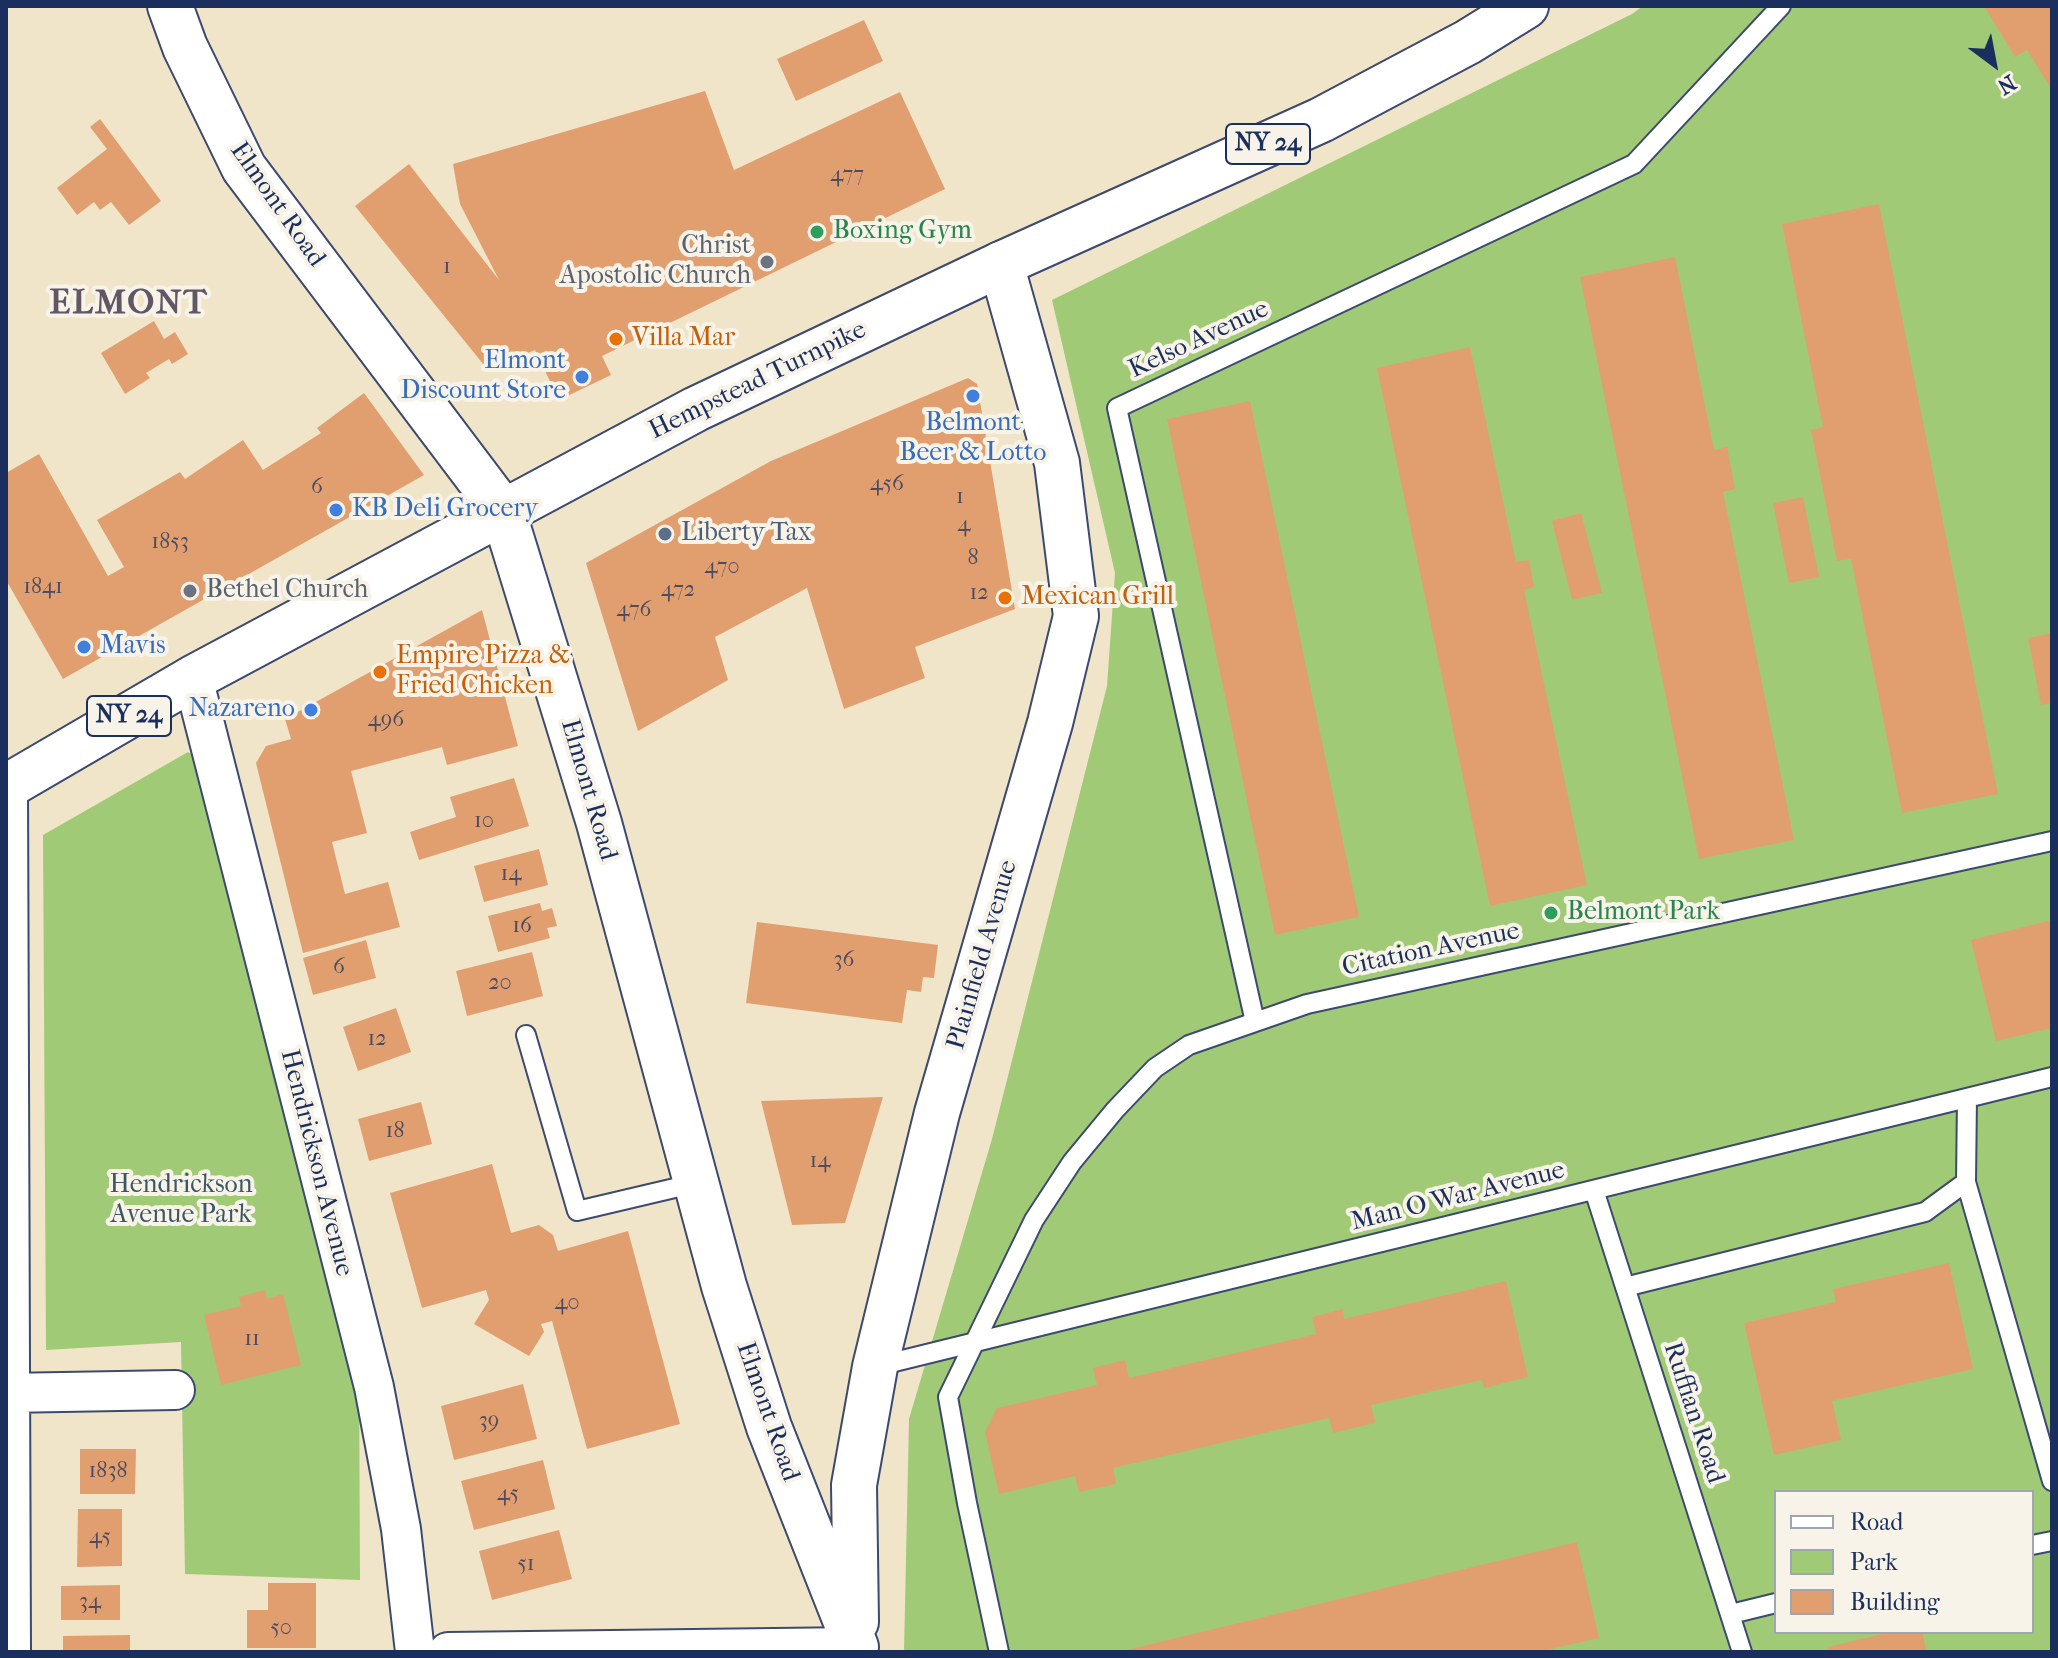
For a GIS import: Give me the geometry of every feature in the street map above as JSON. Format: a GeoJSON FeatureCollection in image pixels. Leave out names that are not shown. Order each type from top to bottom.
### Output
{"type":"FeatureCollection","features":[{"type":"Feature","properties":{"kind":"main road"},"geometry":{"type":"LineString","coordinates":[[138,6],[174,18]]}},
{"type":"Feature","properties":{"kind":"main road","name":"Hempstead Turnpike"},"geometry":{"type":"LineString","coordinates":[[7,787],[193,678],[696,409],[1001,264],[1321,120],[1468,42],[1526,6]]}},
{"type":"Feature","properties":{"kind":"main road","name":"Elmont Road"},"geometry":{"type":"LineString","coordinates":[[174,18],[244,168],[503,511],[599,823],[724,1286],[769,1427],[857,1650]]}},
{"type":"Feature","properties":{"kind":"main road","name":"Plainfield Avenue"},"geometry":{"type":"LineString","coordinates":[[857,1650],[854,1485],[875,1367],[937,1113],[1050,723],[1076,616],[1057,463],[1001,264]]}},
{"type":"Feature","properties":{"kind":"street","name":"Hendrickson Avenue"},"geometry":{"type":"LineString","coordinates":[[193,678],[374,1387],[401,1529],[415,1652]]}},
{"type":"Feature","properties":{"kind":"street"},"geometry":{"type":"LineString","coordinates":[[7,787],[11,1652]]}},
{"type":"Feature","properties":{"kind":"street"},"geometry":{"type":"LineString","coordinates":[[8,1393],[175,1390]]}},
{"type":"Feature","properties":{"kind":"street"},"geometry":{"type":"LineString","coordinates":[[448,1652],[857,1650]]}},
{"type":"Feature","properties":{"kind":"lane","name":"Kelso Avenue"},"geometry":{"type":"LineString","coordinates":[[1255,1022],[1117,408],[1634,164],[1781,6]]}},
{"type":"Feature","properties":{"kind":"lane","name":"Citation Avenue"},"geometry":{"type":"LineString","coordinates":[[999,1652],[948,1397],[1034,1220],[1072,1162],[1155,1068],[1189,1045],[1307,1004],[2052,841]]}},
{"type":"Feature","properties":{"kind":"lane"},"geometry":{"type":"LineString","coordinates":[[526,1035],[577,1211],[696,1183]]}},
{"type":"Feature","properties":{"kind":"lane","name":"Man O War Avenue"},"geometry":{"type":"LineString","coordinates":[[875,1367],[2052,1077]]}},
{"type":"Feature","properties":{"kind":"lane"},"geometry":{"type":"LineString","coordinates":[[1967,1098],[1966,1182],[2052,1481]]}},
{"type":"Feature","properties":{"kind":"lane"},"geometry":{"type":"LineString","coordinates":[[1625,1287],[1925,1212],[1966,1182]]}},
{"type":"Feature","properties":{"kind":"lane","name":"Ruffian Road"},"geometry":{"type":"LineString","coordinates":[[1594,1190],[1742,1652]]}},
{"type":"Feature","properties":{"kind":"lane"},"geometry":{"type":"LineString","coordinates":[[1731,1614],[1774,1603]]}},
{"type":"Feature","properties":{"kind":"green space","name":"Belmont Park"},"geometry":{"type":"Polygon","coordinates":[[[1643,6],[2052,6],[2052,1652],[904,1652],[909,1419],[992,1139],[1107,686],[1115,573],[1052,300],[1643,6]]]}},
{"type":"Feature","properties":{"kind":"green space","name":"Hendrickson Avenue Park"},"geometry":{"type":"Polygon","coordinates":[[[188,752],[218,770],[359,1363],[360,1580],[185,1574],[181,1342],[46,1350],[43,835],[188,752]]]}},
{"type":"Feature","properties":{"kind":"building"},"geometry":{"type":"Polygon","coordinates":[[[1984,6],[2052,6],[2052,90],[2027,50],[2015,57],[1984,6]]]}},
{"type":"Feature","properties":{"kind":"building"},"geometry":{"type":"Polygon","coordinates":[[[864,20],[883,61],[796,101],[777,59],[864,20]]]}},
{"type":"Feature","properties":{"kind":"building"},"geometry":{"type":"Polygon","coordinates":[[[705,91],[734,170],[900,92],[945,189],[602,356],[611,375],[559,400],[535,350],[488,370],[355,206],[409,164],[499,280],[460,204],[453,164],[705,91]]]}},
{"type":"Feature","properties":{"kind":"building"},"geometry":{"type":"Polygon","coordinates":[[[100,119],[161,201],[129,225],[111,202],[100,210],[94,202],[77,215],[57,188],[107,149],[90,127],[100,119]]]}},
{"type":"Feature","properties":{"kind":"building"},"geometry":{"type":"Polygon","coordinates":[[[1879,204],[1998,794],[1902,813],[1851,559],[1837,561],[1811,430],[1823,427],[1782,224],[1879,204]]]}},
{"type":"Feature","properties":{"kind":"building"},"geometry":{"type":"Polygon","coordinates":[[[1675,257],[1714,450],[1727,447],[1735,489],[1723,492],[1794,840],[1699,859],[1580,277],[1675,257]]]}},
{"type":"Feature","properties":{"kind":"building"},"geometry":{"type":"Polygon","coordinates":[[[154,321],[164,339],[175,332],[188,354],[172,364],[169,359],[146,373],[150,378],[125,394],[101,353],[154,321]]]}},
{"type":"Feature","properties":{"kind":"building"},"geometry":{"type":"Polygon","coordinates":[[[1470,347],[1516,562],[1529,560],[1534,587],[1524,590],[1587,885],[1490,906],[1377,368],[1470,347]]]}},
{"type":"Feature","properties":{"kind":"building"},"geometry":{"type":"Polygon","coordinates":[[[968,378],[977,384],[1015,609],[915,647],[925,678],[844,709],[807,588],[715,637],[728,680],[638,731],[586,563],[771,461],[968,378]]]}},
{"type":"Feature","properties":{"kind":"building"},"geometry":{"type":"Polygon","coordinates":[[[364,393],[424,475],[63,679],[6,580],[6,473],[39,454],[108,576],[124,567],[97,520],[180,472],[185,479],[243,440],[263,470],[321,433],[317,428],[364,393]]]}},
{"type":"Feature","properties":{"kind":"building"},"geometry":{"type":"Polygon","coordinates":[[[1250,401],[1359,917],[1275,935],[1167,419],[1250,401]]]}},
{"type":"Feature","properties":{"kind":"building"},"geometry":{"type":"Polygon","coordinates":[[[1803,497],[1819,577],[1789,583],[1773,503],[1803,497]]]}},
{"type":"Feature","properties":{"kind":"building"},"geometry":{"type":"Polygon","coordinates":[[[1581,513],[1602,593],[1572,600],[1552,521],[1581,513]]]}},
{"type":"Feature","properties":{"kind":"building"},"geometry":{"type":"Polygon","coordinates":[[[482,610],[518,746],[447,765],[442,747],[351,771],[367,833],[332,842],[345,894],[388,882],[400,927],[303,953],[256,763],[266,746],[291,739],[285,719],[482,610]]]}},
{"type":"Feature","properties":{"kind":"building"},"geometry":{"type":"Polygon","coordinates":[[[2052,633],[2052,703],[2041,705],[2028,638],[2052,633]]]}},
{"type":"Feature","properties":{"kind":"building"},"geometry":{"type":"Polygon","coordinates":[[[514,778],[529,826],[419,860],[410,832],[456,817],[450,797],[514,778]]]}},
{"type":"Feature","properties":{"kind":"building"},"geometry":{"type":"Polygon","coordinates":[[[539,849],[548,885],[484,902],[474,866],[539,849]]]}},
{"type":"Feature","properties":{"kind":"building"},"geometry":{"type":"Polygon","coordinates":[[[540,903],[542,911],[552,908],[557,926],[547,928],[550,938],[498,952],[488,916],[540,903]]]}},
{"type":"Feature","properties":{"kind":"building"},"geometry":{"type":"Polygon","coordinates":[[[2052,920],[2052,1028],[1996,1041],[1971,940],[2052,920]]]}},
{"type":"Feature","properties":{"kind":"building"},"geometry":{"type":"Polygon","coordinates":[[[757,922],[938,945],[934,978],[923,977],[921,992],[907,990],[902,1023],[746,1003],[757,922]]]}},
{"type":"Feature","properties":{"kind":"building"},"geometry":{"type":"Polygon","coordinates":[[[366,940],[376,978],[313,995],[303,958],[366,940]]]}},
{"type":"Feature","properties":{"kind":"building"},"geometry":{"type":"Polygon","coordinates":[[[532,952],[543,996],[467,1016],[456,971],[532,952]]]}},
{"type":"Feature","properties":{"kind":"building"},"geometry":{"type":"Polygon","coordinates":[[[396,1008],[411,1052],[358,1071],[343,1027],[396,1008]]]}},
{"type":"Feature","properties":{"kind":"building"},"geometry":{"type":"Polygon","coordinates":[[[883,1097],[845,1223],[792,1225],[761,1101],[883,1097]]]}},
{"type":"Feature","properties":{"kind":"building"},"geometry":{"type":"Polygon","coordinates":[[[421,1102],[432,1144],[369,1161],[358,1119],[421,1102]]]}},
{"type":"Feature","properties":{"kind":"building"},"geometry":{"type":"Polygon","coordinates":[[[492,1164],[511,1233],[539,1225],[553,1235],[558,1251],[628,1231],[680,1424],[587,1449],[552,1321],[541,1324],[544,1332],[529,1356],[474,1324],[489,1300],[486,1290],[422,1308],[390,1193],[492,1164]]]}},
{"type":"Feature","properties":{"kind":"building"},"geometry":{"type":"Polygon","coordinates":[[[1949,1263],[1973,1369],[1832,1401],[1841,1440],[1774,1455],[1744,1323],[1836,1302],[1833,1289],[1949,1263]]]}},
{"type":"Feature","properties":{"kind":"building"},"geometry":{"type":"Polygon","coordinates":[[[1506,1281],[1528,1377],[1484,1388],[1482,1380],[1371,1405],[1375,1423],[1333,1433],[1329,1418],[1113,1468],[1116,1484],[1079,1492],[1075,1476],[999,1494],[985,1432],[997,1408],[1097,1385],[1093,1368],[1125,1360],[1129,1378],[1316,1334],[1312,1317],[1343,1309],[1344,1319],[1506,1281]]]}},
{"type":"Feature","properties":{"kind":"building"},"geometry":{"type":"Polygon","coordinates":[[[265,1290],[267,1299],[283,1294],[301,1365],[221,1385],[204,1315],[241,1306],[239,1297],[265,1290]]]}},
{"type":"Feature","properties":{"kind":"building"},"geometry":{"type":"Polygon","coordinates":[[[523,1384],[537,1439],[454,1460],[441,1406],[523,1384]]]}},
{"type":"Feature","properties":{"kind":"building"},"geometry":{"type":"Polygon","coordinates":[[[80,1449],[136,1449],[135,1494],[80,1494],[80,1449]]]}},
{"type":"Feature","properties":{"kind":"building"},"geometry":{"type":"Polygon","coordinates":[[[543,1460],[555,1509],[474,1530],[461,1481],[543,1460]]]}},
{"type":"Feature","properties":{"kind":"building"},"geometry":{"type":"Polygon","coordinates":[[[78,1509],[122,1509],[122,1566],[77,1567],[78,1509]]]}},
{"type":"Feature","properties":{"kind":"building"},"geometry":{"type":"Polygon","coordinates":[[[559,1530],[572,1579],[492,1600],[479,1551],[559,1530]]]}},
{"type":"Feature","properties":{"kind":"building"},"geometry":{"type":"Polygon","coordinates":[[[1577,1542],[1599,1638],[1538,1652],[1118,1652],[1577,1542]]]}},
{"type":"Feature","properties":{"kind":"building"},"geometry":{"type":"Polygon","coordinates":[[[268,1583],[316,1583],[316,1648],[247,1648],[247,1610],[268,1610],[268,1583]]]}},
{"type":"Feature","properties":{"kind":"building"},"geometry":{"type":"Polygon","coordinates":[[[120,1585],[120,1620],[61,1620],[61,1586],[120,1585]]]}},
{"type":"Feature","properties":{"kind":"building"},"geometry":{"type":"Polygon","coordinates":[[[1883,1634],[1922,1634],[1927,1652],[1829,1652],[1828,1647],[1883,1634]]]}},
{"type":"Feature","properties":{"kind":"building"},"geometry":{"type":"Polygon","coordinates":[[[130,1635],[130,1652],[63,1652],[63,1636],[130,1635]]]}},
{"type":"Feature","properties":{"kind":"place","name":"Boxing Gym"},"geometry":{"type":"Point","coordinates":[817,232]}},
{"type":"Feature","properties":{"kind":"place","name":"Christ Apostolic Church"},"geometry":{"type":"Point","coordinates":[767,262]}},
{"type":"Feature","properties":{"kind":"place","name":"Villa Mar"},"geometry":{"type":"Point","coordinates":[616,339]}},
{"type":"Feature","properties":{"kind":"place","name":"Elmont Discount Store"},"geometry":{"type":"Point","coordinates":[582,377]}},
{"type":"Feature","properties":{"kind":"place","name":"Belmont Beer & Lotto"},"geometry":{"type":"Point","coordinates":[973,396]}},
{"type":"Feature","properties":{"kind":"place","name":"KB Deli Grocery"},"geometry":{"type":"Point","coordinates":[336,510]}},
{"type":"Feature","properties":{"kind":"place","name":"Liberty Tax"},"geometry":{"type":"Point","coordinates":[665,534]}},
{"type":"Feature","properties":{"kind":"place","name":"Bethel Church"},"geometry":{"type":"Point","coordinates":[190,591]}},
{"type":"Feature","properties":{"kind":"place","name":"Mexican Grill"},"geometry":{"type":"Point","coordinates":[1005,598]}},
{"type":"Feature","properties":{"kind":"place","name":"Mavis"},"geometry":{"type":"Point","coordinates":[84,647]}},
{"type":"Feature","properties":{"kind":"place","name":"Empire Pizza & Fried Chicken"},"geometry":{"type":"Point","coordinates":[380,672]}},
{"type":"Feature","properties":{"kind":"place","name":"Nazareno"},"geometry":{"type":"Point","coordinates":[311,710]}},
{"type":"Feature","properties":{"kind":"place","name":"Belmont Park"},"geometry":{"type":"Point","coordinates":[1551,913]}},
{"type":"Feature","properties":{"kind":"district","name":"ELMONT"},"geometry":{"type":"Point","coordinates":[129,305]}}]}
